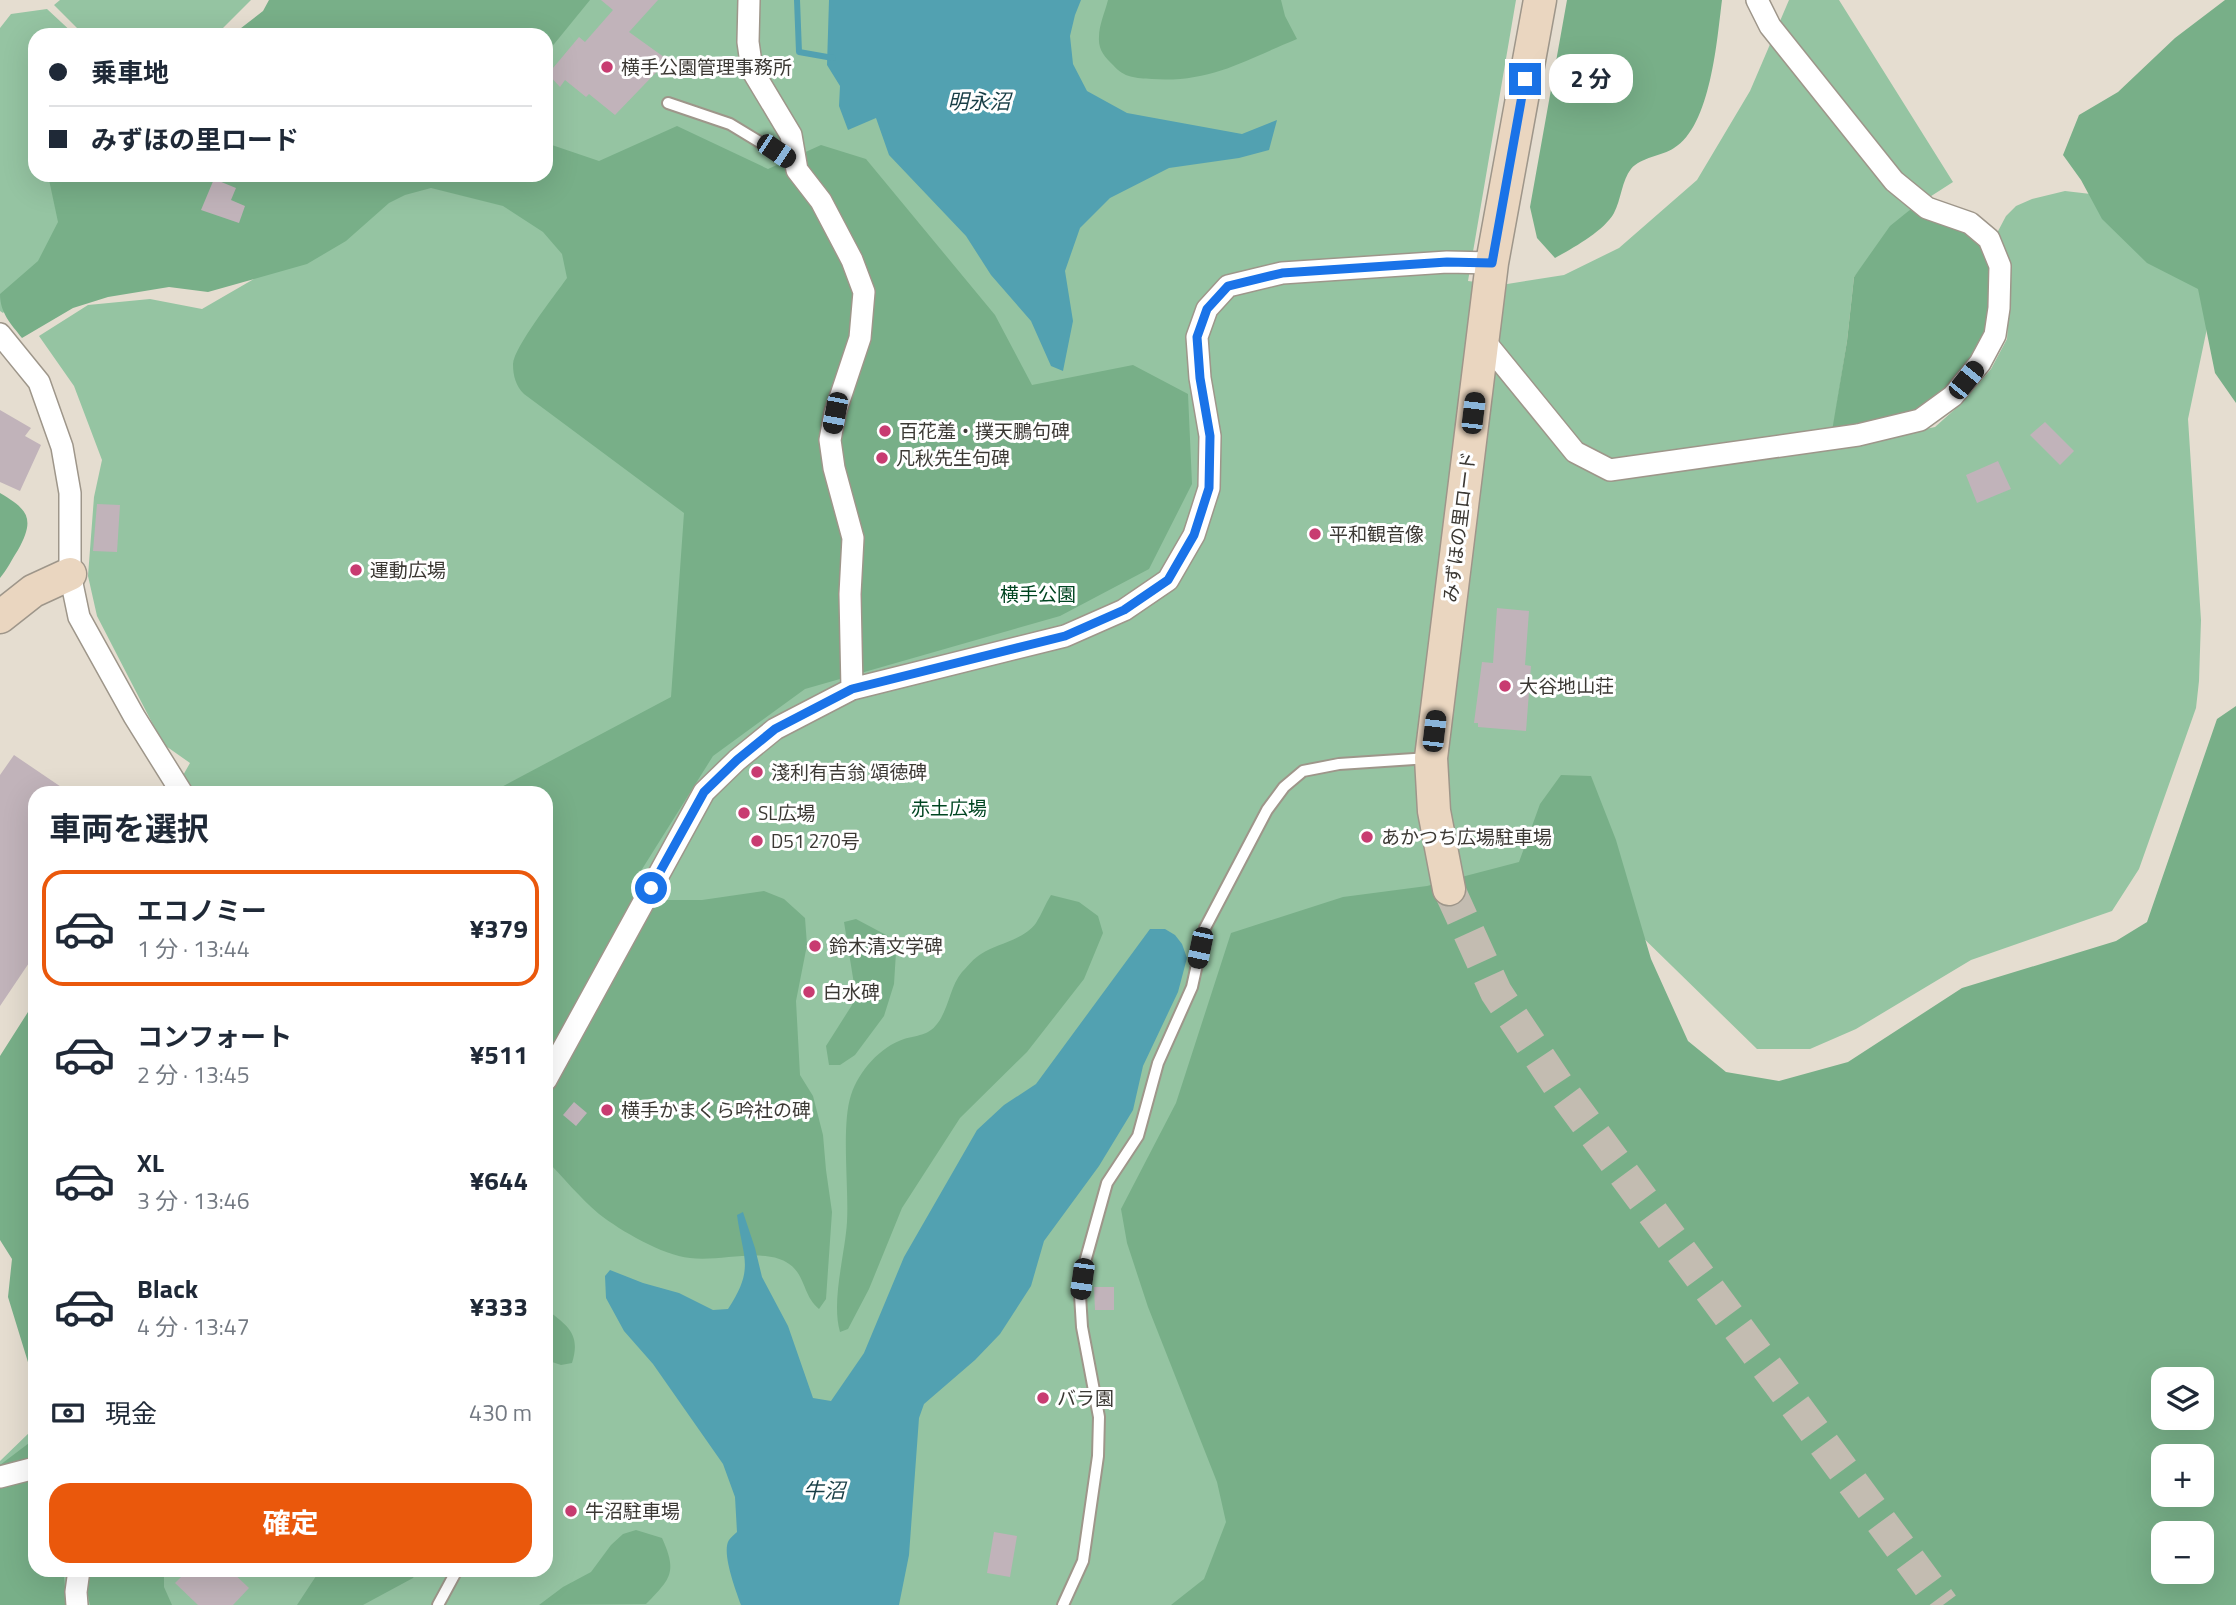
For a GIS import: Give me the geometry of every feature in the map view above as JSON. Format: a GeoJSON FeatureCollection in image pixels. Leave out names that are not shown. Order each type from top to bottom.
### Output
{"type":"FeatureCollection","features":[{"type":"Feature","properties":{"kind":"street"},"geometry":{"type":"LineString","coordinates":[[749,0],[748,42],[752,70],[791,135],[797,170],[821,201],[852,260],[864,292],[860,338],[835,413],[830,440],[834,468],[853,538],[850,594],[852,689]]}},
{"type":"Feature","properties":{"kind":"street","name":"みずほの里ロード"},"geometry":{"type":"LineString","coordinates":[[1449,889],[1434,811],[1431,758],[1492,263],[1540,0]]}},
{"type":"Feature","properties":{"kind":"street"},"geometry":{"type":"LineString","coordinates":[[1482,338],[1575,452],[1610,470],[1858,435],[1920,420],[1953,396],[1973,372],[1994,335],[1999,308],[2000,266],[1989,239],[1970,223],[1927,208],[1894,181],[1770,26],[1757,0]]}},
{"type":"Feature","properties":{"kind":"street"},"geometry":{"type":"LineString","coordinates":[[553,1067],[704,792],[775,729],[852,689],[1065,636],[1124,610],[1168,580],[1194,535],[1209,488],[1210,436],[1200,378],[1197,337],[1207,309],[1228,286],[1282,273],[1447,262],[1492,263]]}},
{"type":"Feature","properties":{"kind":"street"},"geometry":{"type":"LineString","coordinates":[[0,334],[39,382],[62,447],[70,493],[70,574],[79,617],[134,716],[178,786]]}},
{"type":"Feature","properties":{"kind":"street"},"geometry":{"type":"LineString","coordinates":[[0,617],[33,591],[70,574]]}},
{"type":"Feature","properties":{"kind":"street"},"geometry":{"type":"LineString","coordinates":[[0,1476],[28,1470]]}},
{"type":"Feature","properties":{"kind":"street"},"geometry":{"type":"LineString","coordinates":[[77,1605],[78,1577]]}},
{"type":"Feature","properties":{"kind":"lane"},"geometry":{"type":"LineString","coordinates":[[668,103],[730,124],[796,164]]}},
{"type":"Feature","properties":{"kind":"lane"},"geometry":{"type":"LineString","coordinates":[[1063,1605],[1083,1561],[1098,1456],[1099,1417],[1080,1295],[1085,1262],[1107,1183],[1138,1136],[1158,1063],[1192,987],[1205,928],[1267,810],[1284,787],[1303,771],[1339,764],[1431,758]]}},
{"type":"Feature","properties":{"kind":"lane"},"geometry":{"type":"LineString","coordinates":[[438,1605],[453,1577]]}},
{"type":"Feature","properties":{"kind":"green space"},"geometry":{"type":"Polygon","coordinates":[[[60,0],[251,0],[223,28],[77,28],[54,5],[60,0]]]}},
{"type":"Feature","properties":{"kind":"green space"},"geometry":{"type":"Polygon","coordinates":[[[269,0],[590,0],[553,45],[553,28],[241,28],[263,11],[269,0]]]}},
{"type":"Feature","properties":{"kind":"green space","name":"横手公園"},"geometry":{"type":"Polygon","coordinates":[[[421,0],[1516,0],[1468,281],[1501,285],[1564,275],[1619,248],[1697,180],[1750,91],[1789,0],[1839,0],[1953,182],[1911,209],[1854,277],[1830,449],[1935,427],[1963,402],[1991,369],[2007,339],[2009,309],[1996,235],[2006,216],[2016,206],[2065,191],[2184,201],[2210,314],[2188,419],[2201,620],[2199,681],[2196,708],[2139,869],[2112,911],[1971,960],[1856,1029],[1810,1049],[1757,1049],[1588,884],[1920,1605],[0,1605],[0,1461],[28,1434],[28,1577],[553,1577],[553,786],[177,786],[190,763],[163,744],[97,616],[88,576],[94,497],[102,460],[74,386],[39,336],[88,305],[150,299],[202,309],[271,269],[365,182],[553,182],[553,28],[521,28],[421,0]]]}},
{"type":"Feature","properties":{"kind":"green space"},"geometry":{"type":"Polygon","coordinates":[[[1108,0],[1281,0],[1285,16],[1297,39],[1210,74],[1173,79],[1136,78],[1117,69],[1101,49],[1099,32],[1108,0]]]}},
{"type":"Feature","properties":{"kind":"green space"},"geometry":{"type":"Polygon","coordinates":[[[1567,0],[1722,0],[1710,80],[1696,121],[1686,137],[1669,151],[1635,165],[1628,174],[1609,220],[1588,238],[1555,258],[1537,238],[1530,207],[1567,0]]]}},
{"type":"Feature","properties":{"kind":"green space"},"geometry":{"type":"Polygon","coordinates":[[[2225,0],[2236,0],[2236,403],[2215,373],[2198,289],[2147,263],[2102,219],[2081,180],[2063,155],[2079,115],[2118,92],[2175,38],[2225,0]]]}},
{"type":"Feature","properties":{"kind":"green space"},"geometry":{"type":"Polygon","coordinates":[[[47,9],[67,28],[28,28],[28,182],[141,182],[82,227],[3,313],[0,311],[0,28],[11,14],[47,9]]]}},
{"type":"Feature","properties":{"kind":"green space"},"geometry":{"type":"Polygon","coordinates":[[[677,126],[768,169],[821,145],[866,159],[995,315],[1032,385],[1133,365],[1188,394],[1192,484],[1149,569],[1060,616],[805,689],[713,756],[639,874],[666,900],[702,900],[764,891],[784,899],[805,918],[807,945],[796,1001],[800,1075],[813,1096],[823,1135],[832,1212],[826,1299],[819,1309],[809,1297],[797,1272],[786,1262],[765,1256],[701,1259],[667,1252],[630,1235],[599,1214],[553,1167],[553,786],[503,786],[671,697],[684,513],[524,394],[517,384],[513,368],[515,356],[527,334],[567,278],[562,254],[543,232],[503,206],[431,188],[405,195],[389,203],[346,241],[307,264],[208,292],[169,287],[108,297],[73,308],[22,338],[7,318],[0,301],[0,294],[38,261],[58,222],[49,182],[553,182],[553,145],[599,161],[677,126]]]}},
{"type":"Feature","properties":{"kind":"green space"},"geometry":{"type":"Polygon","coordinates":[[[1911,209],[1963,226],[1984,241],[1994,267],[1990,334],[1947,392],[1916,414],[1832,431],[1847,341],[1854,277],[1890,226],[1911,209]]]}},
{"type":"Feature","properties":{"kind":"green space"},"geometry":{"type":"Polygon","coordinates":[[[0,493],[23,510],[27,523],[18,550],[0,578],[0,493]]]}},
{"type":"Feature","properties":{"kind":"green space"},"geometry":{"type":"Polygon","coordinates":[[[2236,706],[2236,1605],[1171,1605],[1204,1579],[1226,1522],[1217,1482],[1148,1307],[1127,1243],[1121,1209],[1176,1103],[1231,933],[1343,897],[1427,886],[1519,862],[1540,804],[1561,775],[1591,776],[1616,840],[1651,959],[1688,1041],[1726,1072],[1779,1081],[1848,1062],[1962,988],[2116,941],[2147,922],[2217,719],[2236,706]]]}},
{"type":"Feature","properties":{"kind":"green space"},"geometry":{"type":"Polygon","coordinates":[[[1051,895],[1079,902],[1098,916],[1103,933],[1084,979],[1027,1052],[960,1118],[902,1208],[869,1289],[848,1329],[840,1332],[837,1306],[847,1222],[846,1123],[855,1086],[871,1061],[887,1048],[934,1028],[962,972],[981,954],[1031,929],[1051,895]]]}},
{"type":"Feature","properties":{"kind":"green space"},"geometry":{"type":"Polygon","coordinates":[[[856,919],[888,936],[896,952],[894,984],[884,1016],[855,1055],[840,1065],[829,1065],[826,1046],[852,1005],[854,984],[844,922],[856,919]]]}},
{"type":"Feature","properties":{"kind":"green space"},"geometry":{"type":"Polygon","coordinates":[[[28,1012],[28,1362],[8,1297],[12,1259],[0,1240],[0,1056],[28,1012]]]}},
{"type":"Feature","properties":{"kind":"green space"},"geometry":{"type":"Polygon","coordinates":[[[553,1315],[574,1338],[572,1363],[561,1365],[553,1362],[553,1315]]]}},
{"type":"Feature","properties":{"kind":"green space"},"geometry":{"type":"Polygon","coordinates":[[[28,1444],[28,1577],[64,1577],[67,1605],[0,1605],[0,1465],[28,1444]]]}},
{"type":"Feature","properties":{"kind":"green space"},"geometry":{"type":"Polygon","coordinates":[[[636,1530],[662,1538],[670,1560],[666,1581],[646,1604],[539,1605],[563,1587],[591,1572],[611,1545],[623,1534],[636,1530]]]}},
{"type":"Feature","properties":{"kind":"green space"},"geometry":{"type":"Polygon","coordinates":[[[90,1577],[164,1577],[164,1587],[172,1605],[90,1605],[87,1591],[90,1577]]]}},
{"type":"Feature","properties":{"kind":"green space"},"geometry":{"type":"Polygon","coordinates":[[[315,1577],[414,1577],[363,1605],[297,1605],[315,1577]]]}},
{"type":"Feature","properties":{"kind":"water","name":"明永沼"},"geometry":{"type":"Polygon","coordinates":[[[829,0],[1081,0],[1070,36],[1073,64],[1087,91],[1127,113],[1242,134],[1277,120],[1269,150],[1239,158],[1169,168],[1110,198],[1080,228],[1065,271],[1073,321],[1063,371],[1051,366],[1031,321],[991,275],[966,236],[889,155],[876,118],[848,130],[839,106],[840,86],[827,65],[829,0]]]}},
{"type":"Feature","properties":{"kind":"water","name":"牛沼"},"geometry":{"type":"Polygon","coordinates":[[[1150,929],[1165,929],[1175,935],[1182,944],[1187,958],[1178,992],[1143,1066],[1133,1110],[1099,1166],[1044,1241],[1031,1286],[1000,1334],[975,1360],[924,1404],[919,1418],[909,1555],[899,1605],[741,1605],[727,1553],[729,1540],[737,1532],[735,1497],[723,1464],[653,1364],[624,1331],[606,1298],[605,1276],[610,1270],[679,1293],[713,1310],[728,1309],[742,1283],[744,1273],[744,1253],[737,1215],[743,1212],[762,1277],[788,1326],[813,1398],[831,1401],[864,1353],[904,1257],[977,1130],[1004,1105],[1036,1084],[1150,929]]]}},
{"type":"Feature","properties":{"kind":"building","name":"横手公園管理事務所"},"geometry":{"type":"Polygon","coordinates":[[[601,0],[658,0],[629,32],[668,60],[615,115],[589,94],[586,97],[565,80],[560,87],[553,79],[553,68],[579,37],[585,42],[613,10],[601,0]]]}},
{"type":"Feature","properties":{"kind":"building"},"geometry":{"type":"Polygon","coordinates":[[[213,182],[221,182],[236,188],[231,200],[245,206],[239,223],[201,210],[213,182]]]}},
{"type":"Feature","properties":{"kind":"building"},"geometry":{"type":"Polygon","coordinates":[[[0,410],[31,428],[25,436],[41,445],[20,491],[0,482],[0,410]]]}},
{"type":"Feature","properties":{"kind":"building"},"geometry":{"type":"Polygon","coordinates":[[[2045,422],[2074,451],[2060,465],[2030,435],[2045,422]]]}},
{"type":"Feature","properties":{"kind":"building"},"geometry":{"type":"Polygon","coordinates":[[[1998,461],[2011,489],[1977,503],[1966,475],[1998,461]]]}},
{"type":"Feature","properties":{"kind":"building"},"geometry":{"type":"Polygon","coordinates":[[[97,504],[120,505],[117,552],[93,551],[97,504]]]}},
{"type":"Feature","properties":{"kind":"building","name":"大谷地山荘"},"geometry":{"type":"Polygon","coordinates":[[[1497,608],[1529,611],[1525,665],[1531,666],[1526,731],[1478,727],[1478,723],[1474,723],[1482,662],[1493,663],[1497,608]]]}},
{"type":"Feature","properties":{"kind":"building"},"geometry":{"type":"Polygon","coordinates":[[[14,755],[60,786],[28,786],[28,964],[0,1006],[0,775],[14,755]]]}},
{"type":"Feature","properties":{"kind":"building"},"geometry":{"type":"Polygon","coordinates":[[[574,1102],[587,1113],[576,1126],[563,1115],[574,1102]]]}},
{"type":"Feature","properties":{"kind":"building"},"geometry":{"type":"Polygon","coordinates":[[[1094,1287],[1114,1287],[1114,1310],[1095,1310],[1094,1287]]]}},
{"type":"Feature","properties":{"kind":"building"},"geometry":{"type":"Polygon","coordinates":[[[994,1532],[1017,1536],[1010,1577],[987,1573],[994,1532]]]}},
{"type":"Feature","properties":{"kind":"building"},"geometry":{"type":"Polygon","coordinates":[[[181,1577],[237,1577],[249,1588],[233,1605],[198,1605],[175,1583],[181,1577]]]}},
{"type":"Feature","properties":{"kind":"waterway"},"geometry":{"type":"LineString","coordinates":[[797,0],[799,52],[833,58]]}},
{"type":"Feature","properties":{"kind":"tunnel"},"geometry":{"type":"LineString","coordinates":[[1449,889],[1496,992],[1558,1085],[1943,1605]]}},
{"type":"Feature","properties":{"kind":"place","name":"横手公園管理事務所"},"geometry":{"type":"Point","coordinates":[607,67]}},
{"type":"Feature","properties":{"kind":"place","name":"百花羞・撲天鵬句碑"},"geometry":{"type":"Point","coordinates":[885,431]}},
{"type":"Feature","properties":{"kind":"place","name":"凡秋先生句碑"},"geometry":{"type":"Point","coordinates":[882,458]}},
{"type":"Feature","properties":{"kind":"place","name":"平和観音像"},"geometry":{"type":"Point","coordinates":[1315,534]}},
{"type":"Feature","properties":{"kind":"place","name":"運動広場"},"geometry":{"type":"Point","coordinates":[356,570]}},
{"type":"Feature","properties":{"kind":"place","name":"大谷地山荘"},"geometry":{"type":"Point","coordinates":[1505,686]}},
{"type":"Feature","properties":{"kind":"place","name":"淺利有吉翁 頌徳碑"},"geometry":{"type":"Point","coordinates":[757,772]}},
{"type":"Feature","properties":{"kind":"place","name":"SL広場"},"geometry":{"type":"Point","coordinates":[744,813]}},
{"type":"Feature","properties":{"kind":"place","name":"あかつち広場駐車場"},"geometry":{"type":"Point","coordinates":[1367,837]}},
{"type":"Feature","properties":{"kind":"place","name":"D51 270号"},"geometry":{"type":"Point","coordinates":[757,841]}},
{"type":"Feature","properties":{"kind":"place","name":"鈴木清文学碑"},"geometry":{"type":"Point","coordinates":[815,946]}},
{"type":"Feature","properties":{"kind":"place","name":"白水碑"},"geometry":{"type":"Point","coordinates":[809,992]}},
{"type":"Feature","properties":{"kind":"place","name":"横手かまくら吟社の碑"},"geometry":{"type":"Point","coordinates":[607,1110]}},
{"type":"Feature","properties":{"kind":"place","name":"バラ園"},"geometry":{"type":"Point","coordinates":[1043,1398]}},
{"type":"Feature","properties":{"kind":"place","name":"牛沼駐車場"},"geometry":{"type":"Point","coordinates":[571,1511]}},
{"type":"Feature","properties":{"kind":"route"},"geometry":{"type":"LineString","coordinates":[[651,888],[704,792],[775,729],[852,689],[1065,636],[1124,610],[1168,580],[1194,535],[1209,488],[1210,436],[1200,378],[1197,337],[1207,309],[1228,286],[1282,273],[1447,262],[1492,263],[1525,79]]}},
{"type":"Feature","properties":{"kind":"park label","name":"赤土広場"},"geometry":{"type":"Point","coordinates":[949,808]}}]}
